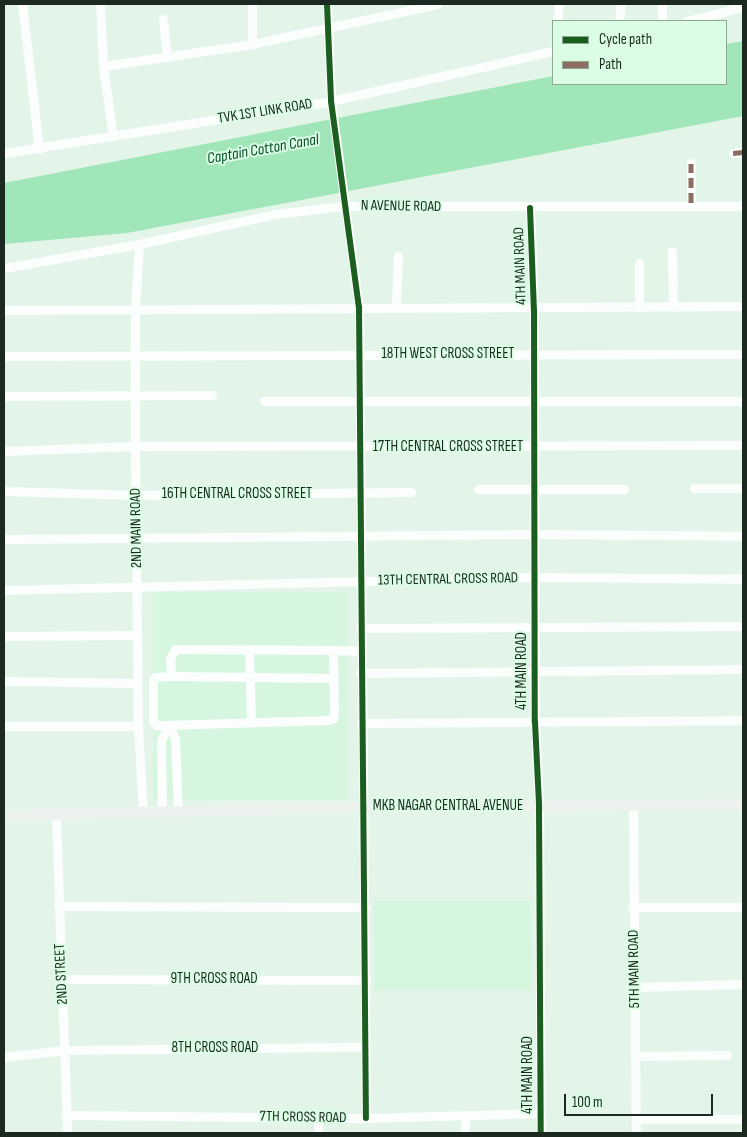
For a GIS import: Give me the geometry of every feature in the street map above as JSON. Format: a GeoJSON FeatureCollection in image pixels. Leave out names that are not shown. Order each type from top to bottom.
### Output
{"type":"FeatureCollection","features":[{"type":"Feature","properties":{"kind":"main road","name":"MKB NAGAR CENTRAL AVENUE"},"geometry":{"type":"LineString","coordinates":[[4,815],[364,807],[743,804]]}},
{"type":"Feature","properties":{"kind":"street"},"geometry":{"type":"LineString","coordinates":[[22,4],[39,149]]}},
{"type":"Feature","properties":{"kind":"street"},"geometry":{"type":"LineString","coordinates":[[100,4],[103,66],[113,136]]}},
{"type":"Feature","properties":{"kind":"street"},"geometry":{"type":"LineString","coordinates":[[252,4],[252,44]]}},
{"type":"Feature","properties":{"kind":"street"},"geometry":{"type":"LineString","coordinates":[[326,4],[331,101],[359,307],[360,673],[366,907],[366,1118]]}},
{"type":"Feature","properties":{"kind":"street"},"geometry":{"type":"LineString","coordinates":[[103,66],[252,44],[327,29],[414,5],[438,4]]}},
{"type":"Feature","properties":{"kind":"street"},"geometry":{"type":"LineString","coordinates":[[557,20],[558,4]]}},
{"type":"Feature","properties":{"kind":"street"},"geometry":{"type":"LineString","coordinates":[[620,20],[621,4]]}},
{"type":"Feature","properties":{"kind":"street"},"geometry":{"type":"LineString","coordinates":[[662,4],[662,20]]}},
{"type":"Feature","properties":{"kind":"street"},"geometry":{"type":"LineString","coordinates":[[690,20],[743,7]]}},
{"type":"Feature","properties":{"kind":"street"},"geometry":{"type":"LineString","coordinates":[[163,19],[167,57]]}},
{"type":"Feature","properties":{"kind":"street","name":"TVK 1ST LINK ROAD"},"geometry":{"type":"LineString","coordinates":[[4,152],[39,149],[331,101],[552,51]]}},
{"type":"Feature","properties":{"kind":"street"},"geometry":{"type":"LineString","coordinates":[[733,153],[743,152]]}},
{"type":"Feature","properties":{"kind":"street"},"geometry":{"type":"LineString","coordinates":[[691,163],[691,206]]}},
{"type":"Feature","properties":{"kind":"street","name":"N AVENUE ROAD"},"geometry":{"type":"LineString","coordinates":[[4,268],[139,244],[275,214],[344,206],[530,208],[743,206]]}},
{"type":"Feature","properties":{"kind":"street","name":"4TH MAIN ROAD"},"geometry":{"type":"LineString","coordinates":[[530,208],[534,310],[533,577],[535,722],[539,805],[541,1133]]}},
{"type":"Feature","properties":{"kind":"street","name":"2ND MAIN ROAD"},"geometry":{"type":"LineString","coordinates":[[139,244],[135,307],[136,539],[138,726],[143,812]]}},
{"type":"Feature","properties":{"kind":"street"},"geometry":{"type":"LineString","coordinates":[[672,251],[673,307]]}},
{"type":"Feature","properties":{"kind":"street"},"geometry":{"type":"LineString","coordinates":[[396,307],[398,256]]}},
{"type":"Feature","properties":{"kind":"street"},"geometry":{"type":"LineString","coordinates":[[639,308],[640,263]]}},
{"type":"Feature","properties":{"kind":"street"},"geometry":{"type":"LineString","coordinates":[[4,310],[135,307],[396,307],[534,310],[743,306]]}},
{"type":"Feature","properties":{"kind":"street","name":"18TH WEST CROSS STREET"},"geometry":{"type":"LineString","coordinates":[[4,356],[743,354]]}},
{"type":"Feature","properties":{"kind":"street"},"geometry":{"type":"LineString","coordinates":[[4,396],[212,395]]}},
{"type":"Feature","properties":{"kind":"street"},"geometry":{"type":"LineString","coordinates":[[264,400],[743,401]]}},
{"type":"Feature","properties":{"kind":"street","name":"17TH CENTRAL CROSS STREET"},"geometry":{"type":"LineString","coordinates":[[4,451],[136,446],[533,448],[743,445]]}},
{"type":"Feature","properties":{"kind":"street"},"geometry":{"type":"LineString","coordinates":[[694,488],[743,488]]}},
{"type":"Feature","properties":{"kind":"street"},"geometry":{"type":"LineString","coordinates":[[478,489],[624,489]]}},
{"type":"Feature","properties":{"kind":"street","name":"16TH CENTRAL CROSS STREET"},"geometry":{"type":"LineString","coordinates":[[4,492],[136,495],[411,492]]}},
{"type":"Feature","properties":{"kind":"street"},"geometry":{"type":"LineString","coordinates":[[4,539],[534,534],[743,536]]}},
{"type":"Feature","properties":{"kind":"street","name":"13TH CENTRAL CROSS ROAD"},"geometry":{"type":"LineString","coordinates":[[4,590],[533,577],[743,579]]}},
{"type":"Feature","properties":{"kind":"street"},"geometry":{"type":"LineString","coordinates":[[360,628],[743,626]]}},
{"type":"Feature","properties":{"kind":"street"},"geometry":{"type":"LineString","coordinates":[[4,636],[137,634]]}},
{"type":"Feature","properties":{"kind":"street"},"geometry":{"type":"LineString","coordinates":[[170,676],[170,659],[175,649],[360,651]]}},
{"type":"Feature","properties":{"kind":"street"},"geometry":{"type":"LineString","coordinates":[[249,650],[251,722]]}},
{"type":"Feature","properties":{"kind":"street"},"geometry":{"type":"LineString","coordinates":[[333,650],[334,678],[333,718],[329,720],[169,725],[156,725],[153,721],[153,680],[155,677],[334,678]]}},
{"type":"Feature","properties":{"kind":"street"},"geometry":{"type":"LineString","coordinates":[[360,673],[743,669]]}},
{"type":"Feature","properties":{"kind":"street"},"geometry":{"type":"LineString","coordinates":[[4,681],[138,683]]}},
{"type":"Feature","properties":{"kind":"street"},"geometry":{"type":"LineString","coordinates":[[361,723],[743,720]]}},
{"type":"Feature","properties":{"kind":"street"},"geometry":{"type":"LineString","coordinates":[[169,725],[175,739],[178,812]]}},
{"type":"Feature","properties":{"kind":"street"},"geometry":{"type":"LineString","coordinates":[[162,812],[161,740],[169,725]]}},
{"type":"Feature","properties":{"kind":"street"},"geometry":{"type":"LineString","coordinates":[[4,726],[138,726]]}},
{"type":"Feature","properties":{"kind":"street","name":"5TH MAIN ROAD"},"geometry":{"type":"LineString","coordinates":[[633,804],[632,907],[635,988],[636,1133]]}},
{"type":"Feature","properties":{"kind":"street","name":"2ND STREET"},"geometry":{"type":"LineString","coordinates":[[56,814],[67,1133]]}},
{"type":"Feature","properties":{"kind":"street"},"geometry":{"type":"LineString","coordinates":[[58,906],[366,907]]}},
{"type":"Feature","properties":{"kind":"street"},"geometry":{"type":"LineString","coordinates":[[632,907],[743,907]]}},
{"type":"Feature","properties":{"kind":"street","name":"9TH CROSS ROAD"},"geometry":{"type":"LineString","coordinates":[[61,979],[366,980]]}},
{"type":"Feature","properties":{"kind":"street"},"geometry":{"type":"LineString","coordinates":[[635,988],[743,984]]}},
{"type":"Feature","properties":{"kind":"street","name":"8TH CROSS ROAD"},"geometry":{"type":"LineString","coordinates":[[4,1057],[65,1050],[366,1047]]}},
{"type":"Feature","properties":{"kind":"street"},"geometry":{"type":"LineString","coordinates":[[635,1056],[727,1055]]}},
{"type":"Feature","properties":{"kind":"street","name":"7TH CROSS ROAD"},"geometry":{"type":"LineString","coordinates":[[65,1115],[366,1118],[541,1112]]}},
{"type":"Feature","properties":{"kind":"street"},"geometry":{"type":"LineString","coordinates":[[465,1115],[465,1133]]}},
{"type":"Feature","properties":{"kind":"street"},"geometry":{"type":"LineString","coordinates":[[318,1118],[318,1133]]}},
{"type":"Feature","properties":{"kind":"street"},"geometry":{"type":"LineString","coordinates":[[636,1119],[743,1119]]}},
{"type":"Feature","properties":{"kind":"shaded area"},"geometry":{"type":"Polygon","coordinates":[[[153,592],[348,592],[348,800],[153,800],[153,592]]]}},
{"type":"Feature","properties":{"kind":"shaded area"},"geometry":{"type":"Polygon","coordinates":[[[374,901],[531,901],[531,990],[374,990],[374,901]]]}},
{"type":"Feature","properties":{"kind":"water","name":"Captain Cotton Canal"},"geometry":{"type":"Polygon","coordinates":[[[743,41],[743,116],[127,233],[4,244],[4,183],[552,76],[552,85],[727,85],[727,44],[743,41]]]}},
{"type":"Feature","properties":{"kind":"marked path"},"geometry":{"type":"LineString","coordinates":[[733,153],[743,152]]}},
{"type":"Feature","properties":{"kind":"marked path"},"geometry":{"type":"LineString","coordinates":[[691,163],[691,206]]}},
{"type":"Feature","properties":{"kind":"cycle path"},"geometry":{"type":"LineString","coordinates":[[327,4],[331,101],[359,307],[366,1118]]}},
{"type":"Feature","properties":{"kind":"cycle path"},"geometry":{"type":"LineString","coordinates":[[530,208],[534,310],[535,722],[539,805],[541,1133]]}}]}
